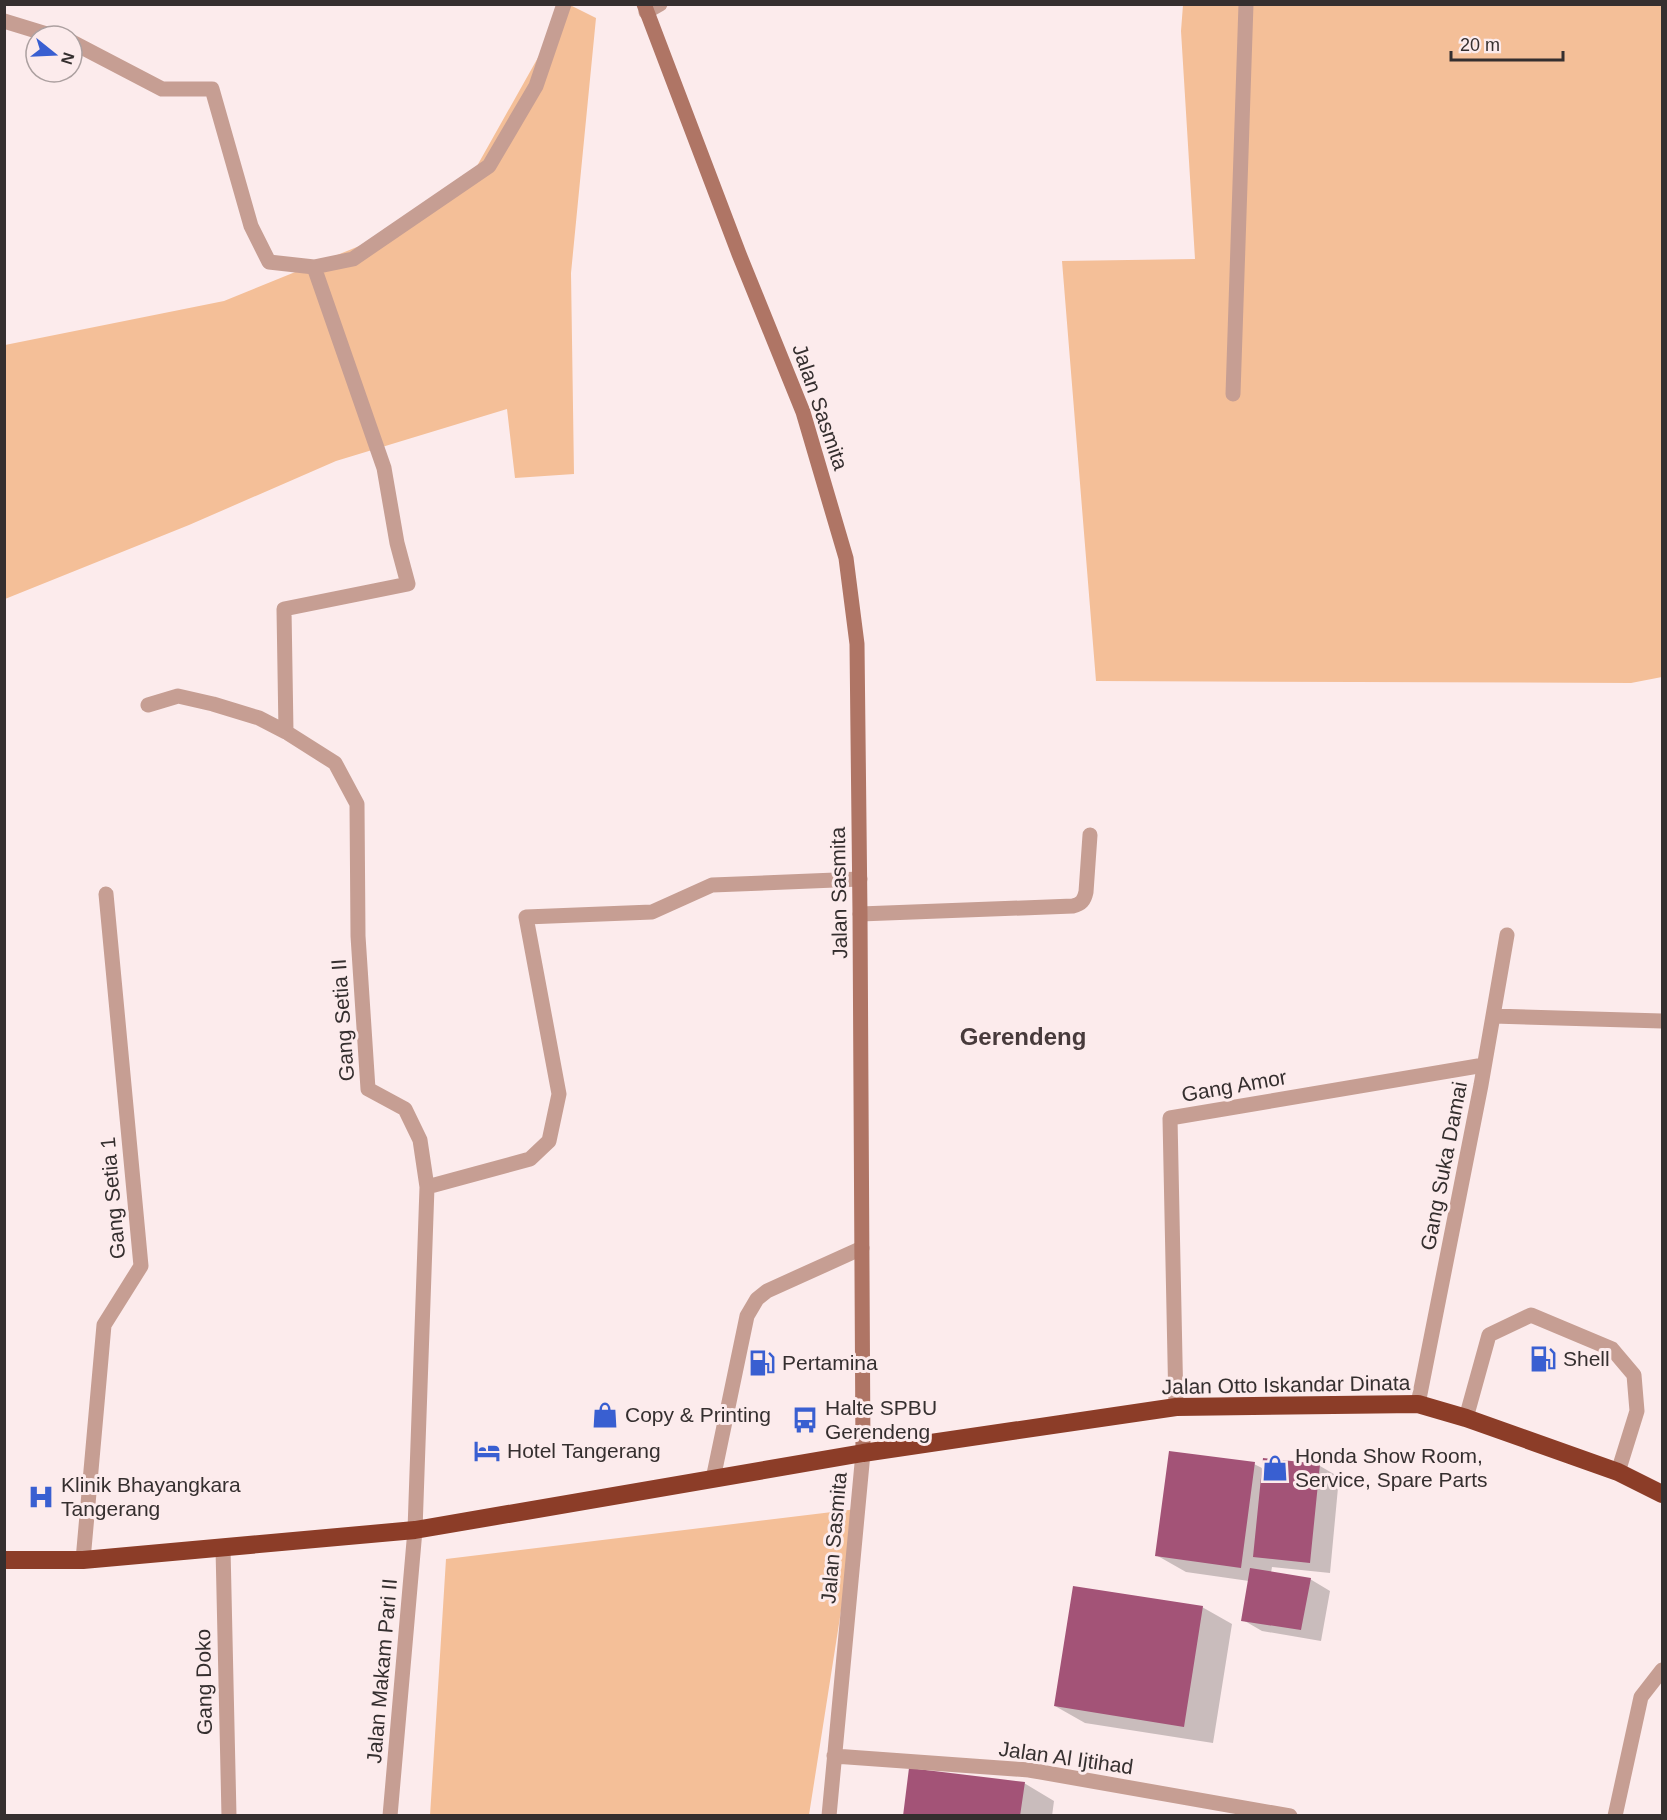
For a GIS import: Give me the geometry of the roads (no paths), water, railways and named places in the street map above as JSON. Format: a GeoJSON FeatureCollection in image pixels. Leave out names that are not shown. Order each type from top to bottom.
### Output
{"type":"FeatureCollection","features":[{"type":"Feature","properties":{"kind":"highway","name":"Jalan Otto Iskandar Dinata"},"geometry":{"type":"LineString","coordinates":[[4,1560],[83,1560],[415,1530],[863,1453],[1176,1407],[1418,1404],[1466,1418],[1618,1472],[1662,1494]]}},
{"type":"Feature","properties":{"kind":"street"},"geometry":{"type":"LineString","coordinates":[[84,48],[162,88],[212,89],[251,226],[269,262],[314,267],[353,260],[489,166],[536,86],[564,4]]}},
{"type":"Feature","properties":{"kind":"street"},"geometry":{"type":"LineString","coordinates":[[1233,394],[1246,4]]}},
{"type":"Feature","properties":{"kind":"street","name":"Jalan Sasmita"},"geometry":{"type":"LineString","coordinates":[[650,7],[740,254],[803,412],[846,558],[857,644],[863,1453],[829,1815]]}},
{"type":"Feature","properties":{"kind":"street"},"geometry":{"type":"LineString","coordinates":[[4,21],[24,27]]}},
{"type":"Feature","properties":{"kind":"street"},"geometry":{"type":"LineString","coordinates":[[286,732],[284,609],[408,584],[397,543],[384,468],[314,267]]}},
{"type":"Feature","properties":{"kind":"street","name":"Gang Setia II"},"geometry":{"type":"LineString","coordinates":[[148,705],[178,696],[259,718],[335,763],[357,804],[358,936],[368,1089],[405,1109],[420,1140],[427,1187],[415,1530]]}},
{"type":"Feature","properties":{"kind":"street"},"geometry":{"type":"LineString","coordinates":[[860,915],[1079,904],[1086,892],[1090,835]]}},
{"type":"Feature","properties":{"kind":"street"},"geometry":{"type":"LineString","coordinates":[[427,1187],[530,1159],[549,1141],[559,1094],[526,916],[652,912],[712,885],[860,879]]}},
{"type":"Feature","properties":{"kind":"street","name":"Gang Setia 1"},"geometry":{"type":"LineString","coordinates":[[83,1560],[104,1325],[141,1266],[106,894]]}},
{"type":"Feature","properties":{"kind":"street","name":"Gang Suka Damai"},"geometry":{"type":"LineString","coordinates":[[1418,1404],[1507,935]]}},
{"type":"Feature","properties":{"kind":"street"},"geometry":{"type":"LineString","coordinates":[[1493,1016],[1662,1020]]}},
{"type":"Feature","properties":{"kind":"street","name":"Gang Amor"},"geometry":{"type":"LineString","coordinates":[[1176,1407],[1170,1118],[1484,1065]]}},
{"type":"Feature","properties":{"kind":"street"},"geometry":{"type":"LineString","coordinates":[[714,1479],[747,1316],[757,1299],[767,1291],[862,1248]]}},
{"type":"Feature","properties":{"kind":"street"},"geometry":{"type":"LineString","coordinates":[[1466,1418],[1489,1335],[1531,1316],[1612,1349],[1634,1375],[1637,1412],[1618,1472]]}},
{"type":"Feature","properties":{"kind":"street","name":"Jalan Makam Pari II"},"geometry":{"type":"LineString","coordinates":[[390,1815],[415,1530]]}},
{"type":"Feature","properties":{"kind":"street","name":"Gang Doko"},"geometry":{"type":"LineString","coordinates":[[223,1548],[228,1815]]}},
{"type":"Feature","properties":{"kind":"street"},"geometry":{"type":"LineString","coordinates":[[1615,1815],[1641,1697],[1662,1670]]}},
{"type":"Feature","properties":{"kind":"street","name":"Jalan Al Ijtihad"},"geometry":{"type":"LineString","coordinates":[[834,1756],[1029,1770],[1290,1815]]}},
{"type":"Feature","properties":{"kind":"place","name":"Shell"},"geometry":{"type":"Point","coordinates":[1543,1359]}},
{"type":"Feature","properties":{"kind":"place","name":"Pertamina"},"geometry":{"type":"Point","coordinates":[762,1363]}},
{"type":"Feature","properties":{"kind":"place","name":"Copy & Printing"},"geometry":{"type":"Point","coordinates":[605,1415]}},
{"type":"Feature","properties":{"kind":"place","name":"Halte SPBU Gerendeng"},"geometry":{"type":"Point","coordinates":[805,1420]}},
{"type":"Feature","properties":{"kind":"place","name":"Hotel Tangerang"},"geometry":{"type":"Point","coordinates":[487,1451]}},
{"type":"Feature","properties":{"kind":"place","name":"Honda Show Room, Service, Spare Parts"},"geometry":{"type":"Point","coordinates":[1275,1468]}},
{"type":"Feature","properties":{"kind":"place","name":"Klinik Bhayangkara Tangerang"},"geometry":{"type":"Point","coordinates":[41,1497]}},
{"type":"Feature","properties":{"kind":"district","name":"Gerendeng"},"geometry":{"type":"Point","coordinates":[1023,1037]}}]}
